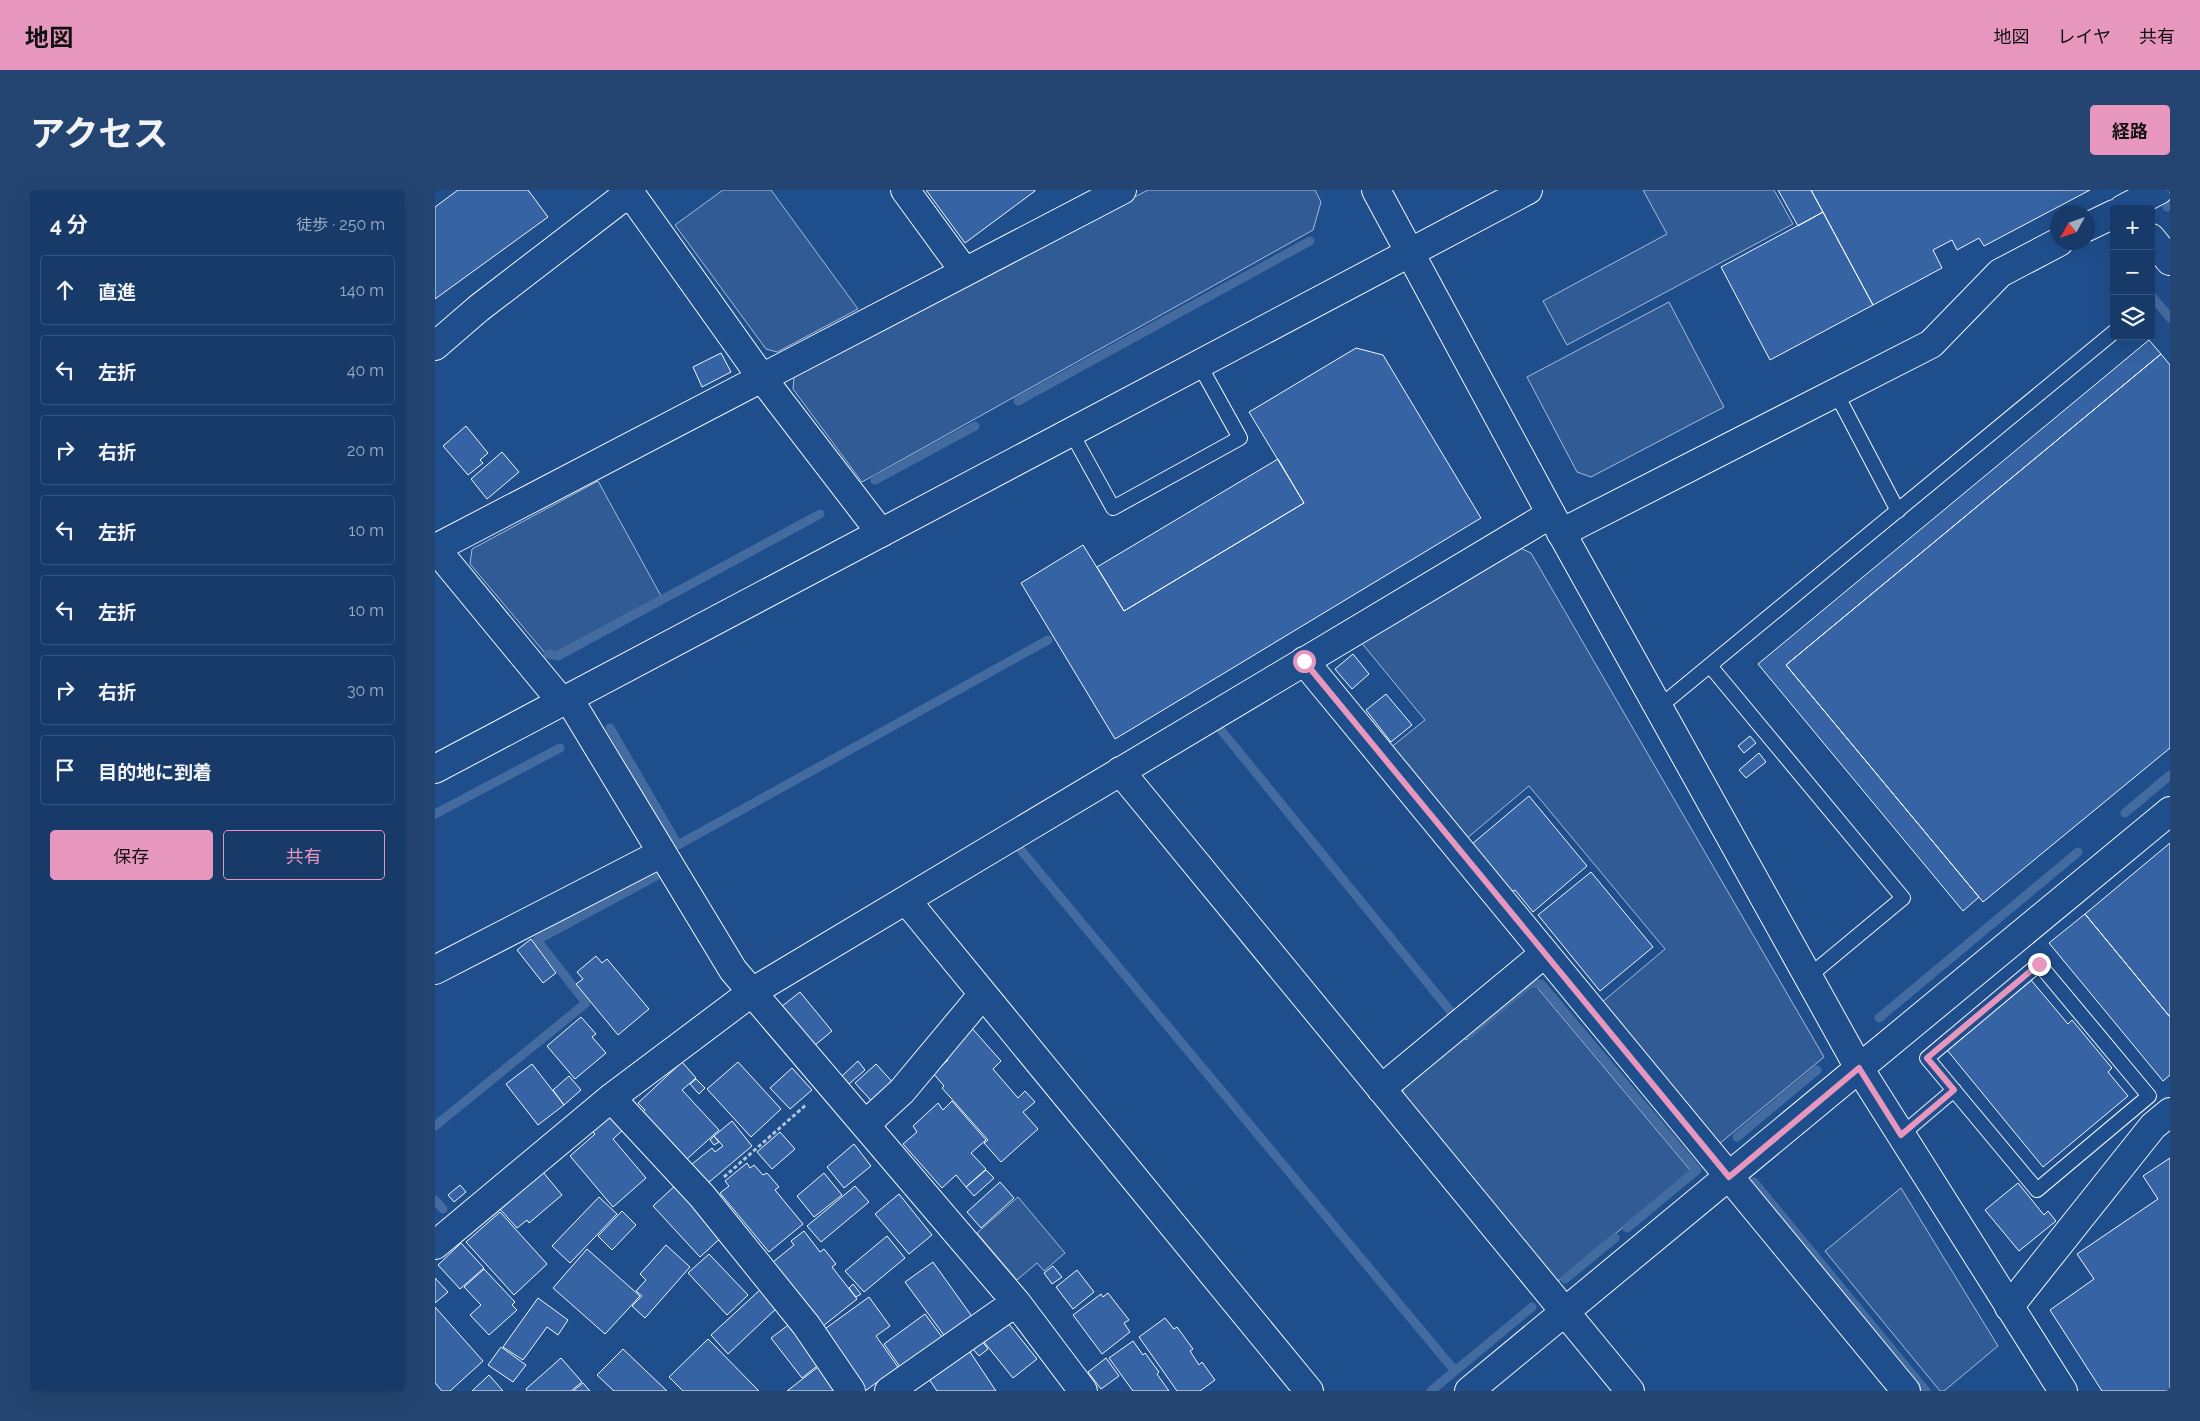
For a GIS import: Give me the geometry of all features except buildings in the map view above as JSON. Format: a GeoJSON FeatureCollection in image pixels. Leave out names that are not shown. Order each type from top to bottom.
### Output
{"type":"FeatureCollection","features":[{"type":"Feature","properties":{"kind":"street"},"geometry":{"type":"LineString","coordinates":[[905,190],[965,272]]}},
{"type":"Feature","properties":{"kind":"street"},"geometry":{"type":"LineString","coordinates":[[1083,1391],[1016,1302],[733,970],[662,853],[565,700],[435,548],[1122,190]]}},
{"type":"Feature","properties":{"kind":"street"},"geometry":{"type":"LineString","coordinates":[[1376,190],[1556,524],[1859,1068],[2063,1391]]}},
{"type":"Feature","properties":{"kind":"street"},"geometry":{"type":"LineString","coordinates":[[435,770],[1528,190]]}},
{"type":"Feature","properties":{"kind":"street"},"geometry":{"type":"LineString","coordinates":[[2131,205],[2159,190]]}},
{"type":"Feature","properties":{"kind":"street"},"geometry":{"type":"LineString","coordinates":[[435,346],[479,308],[629,191],[762,378],[881,533]]}},
{"type":"Feature","properties":{"kind":"street"},"geometry":{"type":"LineString","coordinates":[[2095,223],[2110,216]]}},
{"type":"Feature","properties":{"kind":"street"},"geometry":{"type":"LineString","coordinates":[[2155,243],[2170,260]]}},
{"type":"Feature","properties":{"kind":"street"},"geometry":{"type":"LineString","coordinates":[[435,1245],[611,1098],[752,992],[1304,661],[1556,524],[1836,393],[1931,344],[2000,274],[2050,247]]}},
{"type":"Feature","properties":{"kind":"street"},"geometry":{"type":"LineString","coordinates":[[1304,661],[1906,1391]]}},
{"type":"Feature","properties":{"kind":"street"},"geometry":{"type":"LineString","coordinates":[[1120,772],[1630,1391]]}},
{"type":"Feature","properties":{"kind":"street"},"geometry":{"type":"LineString","coordinates":[[1469,1391],[2170,811]]}},
{"type":"Feature","properties":{"kind":"street"},"geometry":{"type":"LineString","coordinates":[[435,970],[662,853]]}},
{"type":"Feature","properties":{"kind":"street"},"geometry":{"type":"LineString","coordinates":[[906,900],[1309,1391]]}},
{"type":"Feature","properties":{"kind":"street"},"geometry":{"type":"LineString","coordinates":[[1381,1089],[1545,953]]}},
{"type":"Feature","properties":{"kind":"street"},"geometry":{"type":"LineString","coordinates":[[865,1125],[902,1091],[983,994]]}},
{"type":"Feature","properties":{"kind":"street"},"geometry":{"type":"LineString","coordinates":[[611,1098],[703,1196],[806,1325],[851,1391]]}},
{"type":"Feature","properties":{"kind":"street"},"geometry":{"type":"LineString","coordinates":[[2009,1307],[2153,1126],[2170,1112]]}},
{"type":"Feature","properties":{"kind":"street"},"geometry":{"type":"LineString","coordinates":[[889,1391],[1016,1302]]}},
{"type":"Feature","properties":{"kind":"lane"},"geometry":{"type":"LineString","coordinates":[[1658,708],[2110,335]]}},
{"type":"Feature","properties":{"kind":"lane"},"geometry":{"type":"LineString","coordinates":[[1071,432],[1113,508],[1240,438],[1199,364]]}},
{"type":"Feature","properties":{"kind":"lane"},"geometry":{"type":"LineString","coordinates":[[1836,393],[1898,511]]}},
{"type":"Feature","properties":{"kind":"lane"},"geometry":{"type":"LineString","coordinates":[[1711,666],[1903,898],[1808,977]]}},
{"type":"Feature","properties":{"kind":"lane"},"geometry":{"type":"LineString","coordinates":[[2039,964],[2149,1096],[2037,1190],[1954,1090],[1927,1058],[2039,964]]}},
{"type":"Feature","properties":{"kind":"lane"},"geometry":{"type":"LineString","coordinates":[[1901,1135],[1954,1090]]}},
{"type":"Feature","properties":{"kind":"path"},"geometry":{"type":"LineString","coordinates":[[703,1196],[830,1084]]}},
{"type":"Feature","properties":{"kind":"shaded area"},"geometry":{"type":"Polygon","coordinates":[[[723,190],[771,190],[858,309],[777,352],[766,349],[675,225],[723,190]]]}},
{"type":"Feature","properties":{"kind":"shaded area"},"geometry":{"type":"Polygon","coordinates":[[[1148,190],[1315,190],[1321,202],[1313,230],[862,482],[793,389],[794,377],[1148,190]]]}},
{"type":"Feature","properties":{"kind":"shaded area"},"geometry":{"type":"Polygon","coordinates":[[[1643,190],[1774,190],[1793,224],[1567,345],[1543,301],[1667,234],[1643,190]]]}},
{"type":"Feature","properties":{"kind":"shaded area"},"geometry":{"type":"Polygon","coordinates":[[[1669,302],[1724,407],[1591,477],[1577,472],[1527,377],[1669,302]]]}},
{"type":"Feature","properties":{"kind":"shaded area"},"geometry":{"type":"Polygon","coordinates":[[[598,481],[661,596],[555,653],[545,653],[470,564],[472,549],[598,481]]]}},
{"type":"Feature","properties":{"kind":"shaded area"},"geometry":{"type":"Polygon","coordinates":[[[1518,547],[1531,553],[1824,1057],[1719,1144],[1601,1003],[1665,949],[1529,786],[1466,839],[1390,748],[1425,720],[1360,641],[1518,547]]]}},
{"type":"Feature","properties":{"kind":"shaded area"},"geometry":{"type":"Polygon","coordinates":[[[1533,985],[1536,986],[1691,1171],[1557,1282],[1403,1097],[1403,1084],[1462,1035],[1466,1040],[1533,985]]]}},
{"type":"Feature","properties":{"kind":"shaded area"},"geometry":{"type":"Polygon","coordinates":[[[1901,1188],[1998,1346],[1944,1391],[1940,1391],[1825,1251],[1901,1188]]]}},
{"type":"Feature","properties":{"kind":"shaded area"},"geometry":{"type":"Polygon","coordinates":[[[1018,1197],[1065,1253],[1044,1271],[1037,1263],[1017,1280],[977,1233],[1018,1197]]]}},
{"type":"Feature","properties":{"kind":"waterway"},"geometry":{"type":"LineString","coordinates":[[1018,401],[1310,241]]}},
{"type":"Feature","properties":{"kind":"waterway"},"geometry":{"type":"LineString","coordinates":[[2155,300],[2170,318]]}},
{"type":"Feature","properties":{"kind":"waterway"},"geometry":{"type":"LineString","coordinates":[[875,480],[975,426]]}},
{"type":"Feature","properties":{"kind":"waterway"},"geometry":{"type":"LineString","coordinates":[[548,654],[558,656],[820,514]]}},
{"type":"Feature","properties":{"kind":"waterway"},"geometry":{"type":"LineString","coordinates":[[610,728],[678,845],[1048,640]]}},
{"type":"Feature","properties":{"kind":"waterway"},"geometry":{"type":"LineString","coordinates":[[1221,730],[1452,1013]]}},
{"type":"Feature","properties":{"kind":"waterway"},"geometry":{"type":"LineString","coordinates":[[435,814],[560,748]]}},
{"type":"Feature","properties":{"kind":"waterway"},"geometry":{"type":"LineString","coordinates":[[2125,813],[2170,775]]}},
{"type":"Feature","properties":{"kind":"waterway"},"geometry":{"type":"LineString","coordinates":[[1020,849],[1455,1371]]}},
{"type":"Feature","properties":{"kind":"waterway"},"geometry":{"type":"LineString","coordinates":[[1879,1018],[2078,852]]}},
{"type":"Feature","properties":{"kind":"waterway"},"geometry":{"type":"LineString","coordinates":[[435,1126],[586,1003],[537,940],[656,876]]}},
{"type":"Feature","properties":{"kind":"waterway"},"geometry":{"type":"LineString","coordinates":[[1469,1034],[1530,983],[1541,984],[1697,1170],[1627,1228]]}},
{"type":"Feature","properties":{"kind":"waterway"},"geometry":{"type":"LineString","coordinates":[[1737,1137],[1817,1070]]}},
{"type":"Feature","properties":{"kind":"waterway"},"geometry":{"type":"LineString","coordinates":[[1754,1182],[1926,1391]]}},
{"type":"Feature","properties":{"kind":"waterway"},"geometry":{"type":"LineString","coordinates":[[435,1200],[443,1209]]}},
{"type":"Feature","properties":{"kind":"waterway"},"geometry":{"type":"LineString","coordinates":[[1565,1279],[1615,1238]]}},
{"type":"Feature","properties":{"kind":"waterway"},"geometry":{"type":"LineString","coordinates":[[1431,1391],[1532,1307]]}},
{"type":"Feature","properties":{"kind":"route"},"geometry":{"type":"LineString","coordinates":[[1304,661],[1729,1177],[1859,1068],[1901,1135],[1954,1090],[1927,1058],[2039,964]]}}]}
